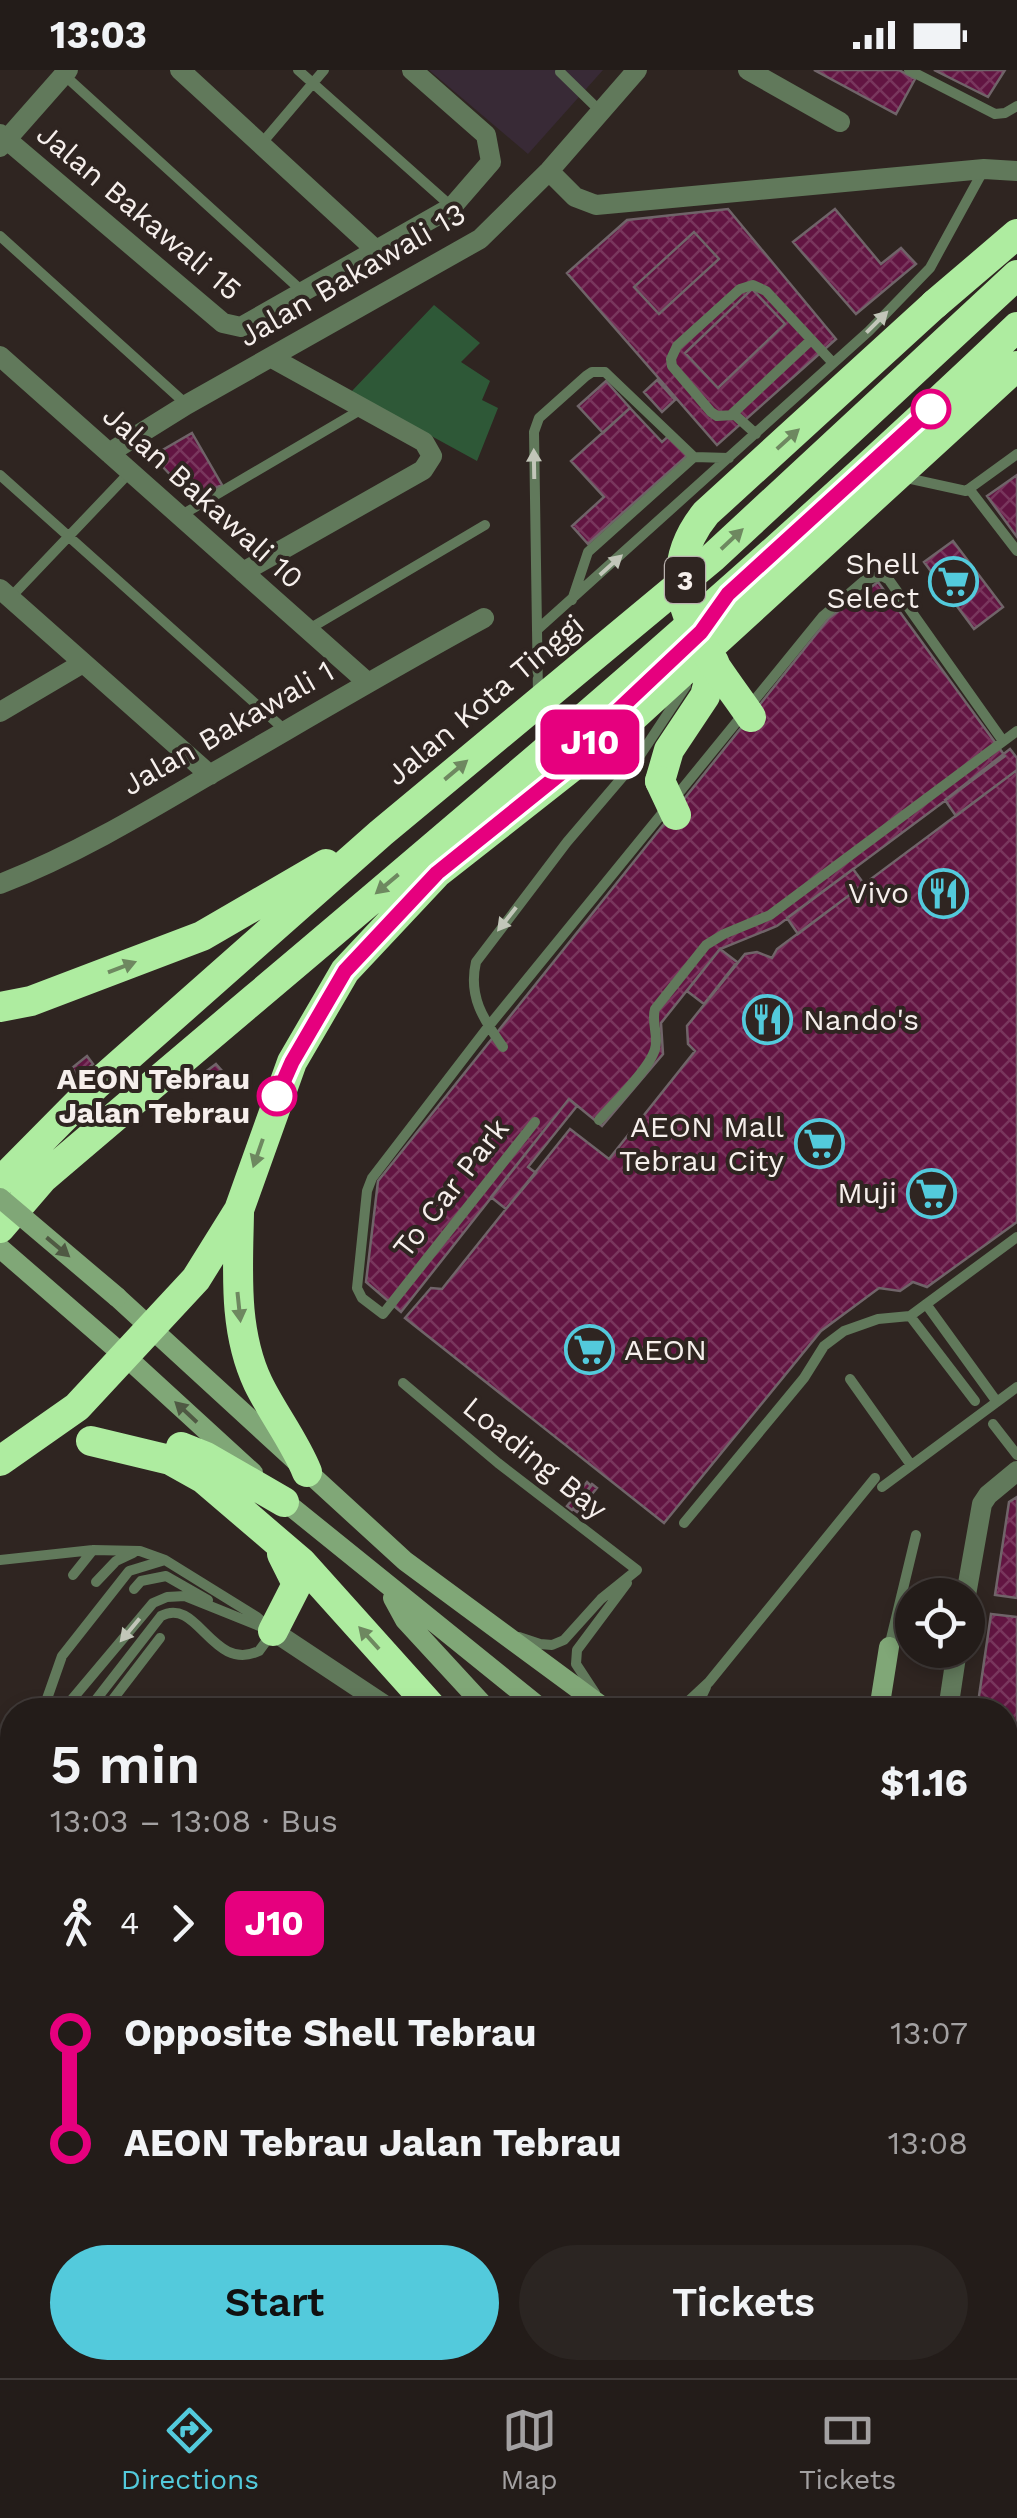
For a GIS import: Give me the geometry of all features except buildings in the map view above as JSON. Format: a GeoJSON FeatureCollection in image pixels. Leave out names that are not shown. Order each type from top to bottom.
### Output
{"type":"FeatureCollection","features":[{"type":"Feature","properties":{"kind":"highway"},"geometry":{"type":"LineString","coordinates":[[751,717],[689,622],[682,603],[682,563],[692,532],[706,514],[935,304],[1017,234]]}},
{"type":"Feature","properties":{"kind":"highway","name":"Jalan Kota Tinggi"},"geometry":{"type":"LineString","coordinates":[[0,1182],[96,1084],[381,833],[712,558],[1017,275]]}},
{"type":"Feature","properties":{"kind":"highway","name":"3"},"geometry":{"type":"LineString","coordinates":[[0,1228],[43,1178],[728,594],[1017,327]]}},
{"type":"Feature","properties":{"kind":"highway"},"geometry":{"type":"LineString","coordinates":[[7,1458],[77,1407],[196,1279],[239,1210],[292,1062],[345,971],[437,873],[713,655],[898,476],[1015,374]]}},
{"type":"Feature","properties":{"kind":"highway"},"geometry":{"type":"LineString","coordinates":[[570,766],[612,716],[701,632],[728,594]]}},
{"type":"Feature","properties":{"kind":"highway"},"geometry":{"type":"LineString","coordinates":[[676,815],[660,781],[662,765],[705,696],[713,655]]}},
{"type":"Feature","properties":{"kind":"highway"},"geometry":{"type":"LineString","coordinates":[[0,1007],[31,1001],[202,936],[381,833]]}},
{"type":"Feature","properties":{"kind":"highway"},"geometry":{"type":"LineString","coordinates":[[0,1021],[31,1001]]}},
{"type":"Feature","properties":{"kind":"highway"},"geometry":{"type":"LineString","coordinates":[[239,1210],[237,1301],[244,1336],[256,1380],[297,1447],[307,1472]]}},
{"type":"Feature","properties":{"kind":"highway"},"geometry":{"type":"LineString","coordinates":[[7,1458],[91,1441],[141,1440],[206,1456],[284,1502]]}},
{"type":"Feature","properties":{"kind":"highway"},"geometry":{"type":"LineString","coordinates":[[91,1441],[170,1460],[204,1479],[302,1563],[423,1698]]}},
{"type":"Feature","properties":{"kind":"highway"},"geometry":{"type":"LineString","coordinates":[[258,1626],[296,1584],[273,1537]]}},
{"type":"Feature","properties":{"kind":"main road"},"geometry":{"type":"LineString","coordinates":[[0,1198],[117,1296],[405,1561],[591,1698]]}},
{"type":"Feature","properties":{"kind":"main road"},"geometry":{"type":"LineString","coordinates":[[0,1248],[284,1502],[528,1698]]}},
{"type":"Feature","properties":{"kind":"main road"},"geometry":{"type":"LineString","coordinates":[[387,1587],[405,1620],[476,1698]]}},
{"type":"Feature","properties":{"kind":"main road"},"geometry":{"type":"LineString","coordinates":[[881,1698],[889,1647]]}},
{"type":"Feature","properties":{"kind":"street"},"geometry":{"type":"LineString","coordinates":[[180,70],[376,250]]}},
{"type":"Feature","properties":{"kind":"street"},"geometry":{"type":"LineString","coordinates":[[302,291],[452,207],[491,162],[486,136],[412,70]]}},
{"type":"Feature","properties":{"kind":"street","name":"Jalan Bakawali 13"},"geometry":{"type":"LineString","coordinates":[[109,453],[186,405],[465,249],[496,225],[550,171],[638,70]]}},
{"type":"Feature","properties":{"kind":"street"},"geometry":{"type":"LineString","coordinates":[[748,70],[840,122]]}},
{"type":"Feature","properties":{"kind":"street"},"geometry":{"type":"LineString","coordinates":[[2,140],[64,72]]}},
{"type":"Feature","properties":{"kind":"street","name":"Jalan Bakawali 15"},"geometry":{"type":"LineString","coordinates":[[2,140],[223,323],[235,328],[247,325],[302,291]]}},
{"type":"Feature","properties":{"kind":"street"},"geometry":{"type":"LineString","coordinates":[[550,171],[576,197],[596,205],[984,169],[1017,171]]}},
{"type":"Feature","properties":{"kind":"street","name":"Jalan Bakawali 10"},"geometry":{"type":"LineString","coordinates":[[0,356],[366,682]]}},
{"type":"Feature","properties":{"kind":"street"},"geometry":{"type":"LineString","coordinates":[[243,572],[423,470],[432,456],[424,442],[272,358]]}},
{"type":"Feature","properties":{"kind":"street"},"geometry":{"type":"LineString","coordinates":[[5,594],[210,775]]}},
{"type":"Feature","properties":{"kind":"street","name":"Jalan Bakawali 1"},"geometry":{"type":"LineString","coordinates":[[0,884],[76,852],[287,732],[366,682],[484,618]]}},
{"type":"Feature","properties":{"kind":"street"},"geometry":{"type":"LineString","coordinates":[[0,712],[83,662]]}},
{"type":"Feature","properties":{"kind":"street"},"geometry":{"type":"LineString","coordinates":[[969,1578],[982,1504],[988,1494],[1017,1471]]}},
{"type":"Feature","properties":{"kind":"street"},"geometry":{"type":"LineString","coordinates":[[258,1626],[359,1698]]}},
{"type":"Feature","properties":{"kind":"street"},"geometry":{"type":"LineString","coordinates":[[950,1698],[955,1668]]}},
{"type":"Feature","properties":{"kind":"lane"},"geometry":{"type":"LineString","coordinates":[[298,70],[452,207]]}},
{"type":"Feature","properties":{"kind":"lane"},"geometry":{"type":"LineString","coordinates":[[262,142],[324,70]]}},
{"type":"Feature","properties":{"kind":"lane"},"geometry":{"type":"LineString","coordinates":[[908,70],[995,114],[1017,106]]}},
{"type":"Feature","properties":{"kind":"lane"},"geometry":{"type":"LineString","coordinates":[[64,72],[302,291]]}},
{"type":"Feature","properties":{"kind":"lane"},"geometry":{"type":"LineString","coordinates":[[560,72],[601,112]]}},
{"type":"Feature","properties":{"kind":"lane"},"geometry":{"type":"LineString","coordinates":[[538,630],[833,364],[930,268],[984,169]]}},
{"type":"Feature","properties":{"kind":"lane"},"geometry":{"type":"LineString","coordinates":[[0,236],[186,405]]}},
{"type":"Feature","properties":{"kind":"lane"},"geometry":{"type":"LineString","coordinates":[[756,434],[732,414],[713,414],[675,372],[670,359],[676,346],[740,290],[753,285],[766,291],[833,364]]}},
{"type":"Feature","properties":{"kind":"lane"},"geometry":{"type":"LineString","coordinates":[[732,414],[811,340]]}},
{"type":"Feature","properties":{"kind":"lane"},"geometry":{"type":"LineString","coordinates":[[538,701],[534,432],[540,418],[586,376],[605,372],[694,457],[728,458]]}},
{"type":"Feature","properties":{"kind":"lane"},"geometry":{"type":"LineString","coordinates":[[180,516],[363,408]]}},
{"type":"Feature","properties":{"kind":"lane"},"geometry":{"type":"LineString","coordinates":[[898,476],[958,491],[970,490],[1017,454]]}},
{"type":"Feature","properties":{"kind":"lane"},"geometry":{"type":"LineString","coordinates":[[572,601],[588,552],[694,457]]}},
{"type":"Feature","properties":{"kind":"lane"},"geometry":{"type":"LineString","coordinates":[[5,594],[130,472]]}},
{"type":"Feature","properties":{"kind":"lane"},"geometry":{"type":"LineString","coordinates":[[0,475],[287,732]]}},
{"type":"Feature","properties":{"kind":"lane"},"geometry":{"type":"LineString","coordinates":[[970,490],[1017,552]]}},
{"type":"Feature","properties":{"kind":"lane"},"geometry":{"type":"LineString","coordinates":[[308,629],[484,526]]}},
{"type":"Feature","properties":{"kind":"lane"},"geometry":{"type":"LineString","coordinates":[[488,1027],[823,616],[866,579],[882,576],[889,580],[1002,742]]}},
{"type":"Feature","properties":{"kind":"lane"},"geometry":{"type":"LineString","coordinates":[[502,1047],[481,1012],[472,978],[481,952],[566,842],[637,760],[713,655]]}},
{"type":"Feature","properties":{"kind":"lane"},"geometry":{"type":"LineString","coordinates":[[599,1120],[648,1062],[656,1048],[652,1019],[655,1009],[706,946],[770,915],[1017,731]]}},
{"type":"Feature","properties":{"kind":"lane"},"geometry":{"type":"LineString","coordinates":[[931,796],[939,807]]}},
{"type":"Feature","properties":{"kind":"lane","name":"To Car Park"},"geometry":{"type":"LineString","coordinates":[[488,1027],[372,1178],[367,1190],[357,1288],[362,1298],[383,1314],[535,1122]]}},
{"type":"Feature","properties":{"kind":"lane"},"geometry":{"type":"LineString","coordinates":[[684,1522],[804,1378],[824,1346],[844,1331],[878,1319],[910,1316],[1017,1238]]}},
{"type":"Feature","properties":{"kind":"lane"},"geometry":{"type":"LineString","coordinates":[[926,1304],[997,1402]]}},
{"type":"Feature","properties":{"kind":"lane"},"geometry":{"type":"LineString","coordinates":[[910,1316],[975,1401]]}},
{"type":"Feature","properties":{"kind":"lane"},"geometry":{"type":"LineString","coordinates":[[850,1379],[912,1466]]}},
{"type":"Feature","properties":{"kind":"lane","name":"Loading Bay"},"geometry":{"type":"LineString","coordinates":[[403,1383],[637,1570]]}},
{"type":"Feature","properties":{"kind":"lane"},"geometry":{"type":"LineString","coordinates":[[692,1698],[879,1483],[912,1466],[1017,1387]]}},
{"type":"Feature","properties":{"kind":"lane"},"geometry":{"type":"LineString","coordinates":[[993,1424],[1017,1455]]}},
{"type":"Feature","properties":{"kind":"lane"},"geometry":{"type":"LineString","coordinates":[[889,1647],[916,1535]]}},
{"type":"Feature","properties":{"kind":"lane"},"geometry":{"type":"LineString","coordinates":[[0,1560],[93,1550],[140,1551],[166,1560],[258,1617],[259,1651],[238,1656],[224,1651],[183,1614],[169,1612],[161,1616],[97,1698]]}},
{"type":"Feature","properties":{"kind":"lane"},"geometry":{"type":"LineString","coordinates":[[73,1575],[93,1550]]}},
{"type":"Feature","properties":{"kind":"lane"},"geometry":{"type":"LineString","coordinates":[[96,1582],[116,1561],[140,1551]]}},
{"type":"Feature","properties":{"kind":"lane"},"geometry":{"type":"LineString","coordinates":[[47,1698],[62,1656],[129,1571],[166,1560]]}},
{"type":"Feature","properties":{"kind":"lane"},"geometry":{"type":"LineString","coordinates":[[496,1629],[540,1644],[564,1640],[601,1599],[637,1570]]}},
{"type":"Feature","properties":{"kind":"lane"},"geometry":{"type":"LineString","coordinates":[[599,1698],[576,1664],[577,1650],[637,1570]]}},
{"type":"Feature","properties":{"kind":"lane"},"geometry":{"type":"LineString","coordinates":[[134,1589],[142,1581],[166,1576],[258,1626]]}},
{"type":"Feature","properties":{"kind":"lane"},"geometry":{"type":"LineString","coordinates":[[73,1698],[153,1603],[167,1597],[185,1596],[258,1626]]}},
{"type":"Feature","properties":{"kind":"lane"},"geometry":{"type":"LineString","coordinates":[[115,1698],[160,1638]]}},
{"type":"Feature","properties":{"kind":"lane"},"geometry":{"type":"LineString","coordinates":[[700,1698],[709,1682]]}},
{"type":"Feature","properties":{"kind":"shaded area"},"geometry":{"type":"Polygon","coordinates":[[[429,70],[603,70],[528,154],[429,70]]]}},
{"type":"Feature","properties":{"kind":"green space"},"geometry":{"type":"Polygon","coordinates":[[[434,305],[480,343],[461,362],[490,381],[482,400],[498,408],[477,461],[351,392],[434,305]]]}},
{"type":"Feature","properties":{"kind":"bus line","name":"J10"},"geometry":{"type":"LineString","coordinates":[[277,1096],[292,1062],[345,971],[437,873],[570,766],[612,716],[701,632],[728,594],[931,409]]}},
{"type":"Feature","properties":{"kind":"place","name":"Shell Select"},"geometry":{"type":"Point","coordinates":[954,581]}},
{"type":"Feature","properties":{"kind":"place","name":"Vivo"},"geometry":{"type":"Point","coordinates":[944,893]}},
{"type":"Feature","properties":{"kind":"place","name":"Nando's"},"geometry":{"type":"Point","coordinates":[768,1020]}},
{"type":"Feature","properties":{"kind":"place","name":"AEON Tebrau Jalan Tebrau"},"geometry":{"type":"Point","coordinates":[277,1096]}},
{"type":"Feature","properties":{"kind":"place","name":"AEON Mall Tebrau City"},"geometry":{"type":"Point","coordinates":[819,1144]}},
{"type":"Feature","properties":{"kind":"place","name":"Muji"},"geometry":{"type":"Point","coordinates":[932,1193]}},
{"type":"Feature","properties":{"kind":"place","name":"AEON"},"geometry":{"type":"Point","coordinates":[589,1350]}}]}
